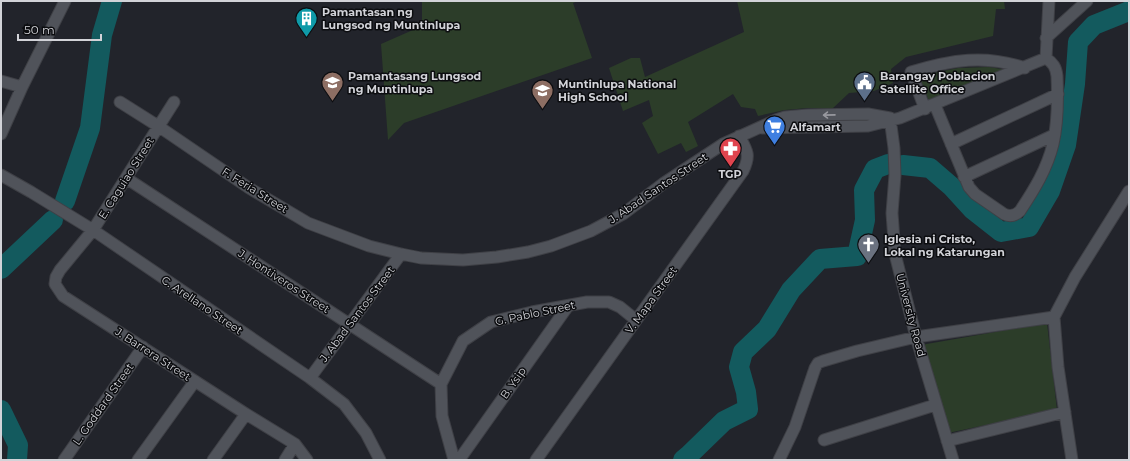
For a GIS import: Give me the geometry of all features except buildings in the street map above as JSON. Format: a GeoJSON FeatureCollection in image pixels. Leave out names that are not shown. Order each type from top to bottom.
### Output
{"type":"FeatureCollection","features":[{"type":"Feature","properties":{"kind":"street"},"geometry":{"type":"LineString","coordinates":[[1,134],[22,87],[65,1]]}},
{"type":"Feature","properties":{"kind":"street"},"geometry":{"type":"LineString","coordinates":[[1046,58],[1049,1]]}},
{"type":"Feature","properties":{"kind":"street"},"geometry":{"type":"LineString","coordinates":[[1046,38],[1087,1]]}},
{"type":"Feature","properties":{"kind":"street"},"geometry":{"type":"LineString","coordinates":[[890,119],[900,118],[925,109],[1046,58]]}},
{"type":"Feature","properties":{"kind":"street"},"geometry":{"type":"LineString","coordinates":[[935,105],[969,187],[975,194],[1004,214],[1008,216],[1017,214],[1036,186],[1047,161],[1054,135],[1058,94],[1056,69],[1053,63],[1046,58]]}},
{"type":"Feature","properties":{"kind":"street"},"geometry":{"type":"LineString","coordinates":[[925,109],[911,72],[956,61],[976,59],[1010,62],[1025,68]]}},
{"type":"Feature","properties":{"kind":"street"},"geometry":{"type":"LineString","coordinates":[[1,81],[22,87]]}},
{"type":"Feature","properties":{"kind":"street"},"geometry":{"type":"LineString","coordinates":[[951,144],[1058,94]]}},
{"type":"Feature","properties":{"kind":"street","name":"F. Feria Street"},"geometry":{"type":"LineString","coordinates":[[120,102],[249,188],[308,223],[369,246],[401,254]]}},
{"type":"Feature","properties":{"kind":"street","name":"E. Caguiao Street"},"geometry":{"type":"LineString","coordinates":[[92,230],[174,102]]}},
{"type":"Feature","properties":{"kind":"street","name":"J. Abad Santos Street"},"geometry":{"type":"LineString","coordinates":[[310,378],[401,254],[421,258],[463,260],[497,257],[528,252],[551,246],[591,231],[623,214],[723,144],[776,120],[796,116],[868,114],[890,119]]}},
{"type":"Feature","properties":{"kind":"street","name":"University Road"},"geometry":{"type":"LineString","coordinates":[[890,119],[895,175],[892,213],[895,254],[935,405],[953,460]]}},
{"type":"Feature","properties":{"kind":"street"},"geometry":{"type":"LineString","coordinates":[[964,177],[1054,135]]}},
{"type":"Feature","properties":{"kind":"street","name":"V. Mapa Street"},"geometry":{"type":"LineString","coordinates":[[536,460],[743,171],[748,158],[747,150],[739,136]]}},
{"type":"Feature","properties":{"kind":"street","name":"C. Arellano Street"},"geometry":{"type":"LineString","coordinates":[[1,175],[92,230],[310,378],[344,404],[366,433],[380,460]]}},
{"type":"Feature","properties":{"kind":"street","name":"J. Hontiveros Street"},"geometry":{"type":"LineString","coordinates":[[126,178],[441,384]]}},
{"type":"Feature","properties":{"kind":"street"},"geometry":{"type":"LineString","coordinates":[[1072,460],[1058,367],[1054,317],[1075,277],[1129,191]]}},
{"type":"Feature","properties":{"kind":"street","name":"J. Barrera Street"},"geometry":{"type":"LineString","coordinates":[[92,230],[56,277],[55,284],[63,296],[295,444],[307,460]]}},
{"type":"Feature","properties":{"kind":"street","name":"G. Pablo Street"},"geometry":{"type":"LineString","coordinates":[[454,460],[442,416],[441,384],[463,342],[491,322],[532,312],[587,302],[610,302],[620,307],[636,320]]}},
{"type":"Feature","properties":{"kind":"street","name":"B. Ysip"},"geometry":{"type":"LineString","coordinates":[[459,460],[568,306]]}},
{"type":"Feature","properties":{"kind":"street"},"geometry":{"type":"LineString","coordinates":[[779,460],[795,427],[818,363],[857,351],[916,337],[1054,317]]}},
{"type":"Feature","properties":{"kind":"street","name":"L. Goddard Street"},"geometry":{"type":"LineString","coordinates":[[64,460],[143,347]]}},
{"type":"Feature","properties":{"kind":"street"},"geometry":{"type":"LineString","coordinates":[[138,460],[195,381]]}},
{"type":"Feature","properties":{"kind":"street"},"geometry":{"type":"LineString","coordinates":[[824,440],[935,405]]}},
{"type":"Feature","properties":{"kind":"street"},"geometry":{"type":"LineString","coordinates":[[947,441],[1065,412]]}},
{"type":"Feature","properties":{"kind":"street"},"geometry":{"type":"LineString","coordinates":[[213,460],[246,414]]}},
{"type":"Feature","properties":{"kind":"street"},"geometry":{"type":"LineString","coordinates":[[285,460],[295,444]]}},
{"type":"Feature","properties":{"kind":"green space"},"geometry":{"type":"Polygon","coordinates":[[[422,1],[578,1],[573,3],[592,58],[404,123],[388,140],[381,44],[422,26],[422,1]]]}},
{"type":"Feature","properties":{"kind":"green space"},"geometry":{"type":"Polygon","coordinates":[[[737,1],[1004,1],[1005,9],[996,9],[993,36],[906,57],[891,69],[893,83],[874,91],[849,93],[832,109],[808,108],[785,110],[758,116],[755,109],[741,107],[733,94],[688,122],[698,146],[686,152],[681,143],[658,154],[642,123],[653,116],[649,100],[623,111],[609,68],[631,58],[640,58],[645,77],[744,32],[737,1]]]}},
{"type":"Feature","properties":{"kind":"green space"},"geometry":{"type":"Polygon","coordinates":[[[989,67],[1007,70],[929,101],[919,76],[958,68],[989,67]]]}},
{"type":"Feature","properties":{"kind":"green space"},"geometry":{"type":"Polygon","coordinates":[[[1047,323],[1057,410],[948,433],[921,345],[1047,323]]]}},
{"type":"Feature","properties":{"kind":"waterway"},"geometry":{"type":"LineString","coordinates":[[65,201],[90,128],[102,35],[112,1]]}},
{"type":"Feature","properties":{"kind":"waterway"},"geometry":{"type":"LineString","coordinates":[[903,165],[930,168],[952,187],[973,210],[1001,232],[1029,227],[1050,191],[1066,145],[1075,84],[1078,42],[1094,25],[1129,11]]}},
{"type":"Feature","properties":{"kind":"waterway"},"geometry":{"type":"LineString","coordinates":[[683,460],[724,421],[748,409],[746,392],[739,367],[743,352],[767,329],[791,290],[820,259],[857,256],[865,220],[864,190],[875,169],[888,164]]}},
{"type":"Feature","properties":{"kind":"waterway"},"geometry":{"type":"LineString","coordinates":[[1,269],[53,220]]}},
{"type":"Feature","properties":{"kind":"waterway"},"geometry":{"type":"LineString","coordinates":[[1,410],[18,445],[17,460]]}},
{"type":"Feature","properties":{"kind":"place","name":"Pamantasan ng Lungsod ng Muntinlupa"},"geometry":{"type":"Point","coordinates":[307,38]}},
{"type":"Feature","properties":{"kind":"place","name":"Pamantasang Lungsod ng Muntinlupa"},"geometry":{"type":"Point","coordinates":[332,102]}},
{"type":"Feature","properties":{"kind":"place","name":"Barangay Poblacion Satellite Office"},"geometry":{"type":"Point","coordinates":[864,102]}},
{"type":"Feature","properties":{"kind":"place","name":"Muntinlupa National High School"},"geometry":{"type":"Point","coordinates":[543,110]}},
{"type":"Feature","properties":{"kind":"place","name":"Alfamart"},"geometry":{"type":"Point","coordinates":[774,146]}},
{"type":"Feature","properties":{"kind":"place","name":"TGP"},"geometry":{"type":"Point","coordinates":[730,168]}},
{"type":"Feature","properties":{"kind":"place","name":"Iglesia ni Cristo, Lokal ng Katarungan"},"geometry":{"type":"Point","coordinates":[868,264]}}]}
